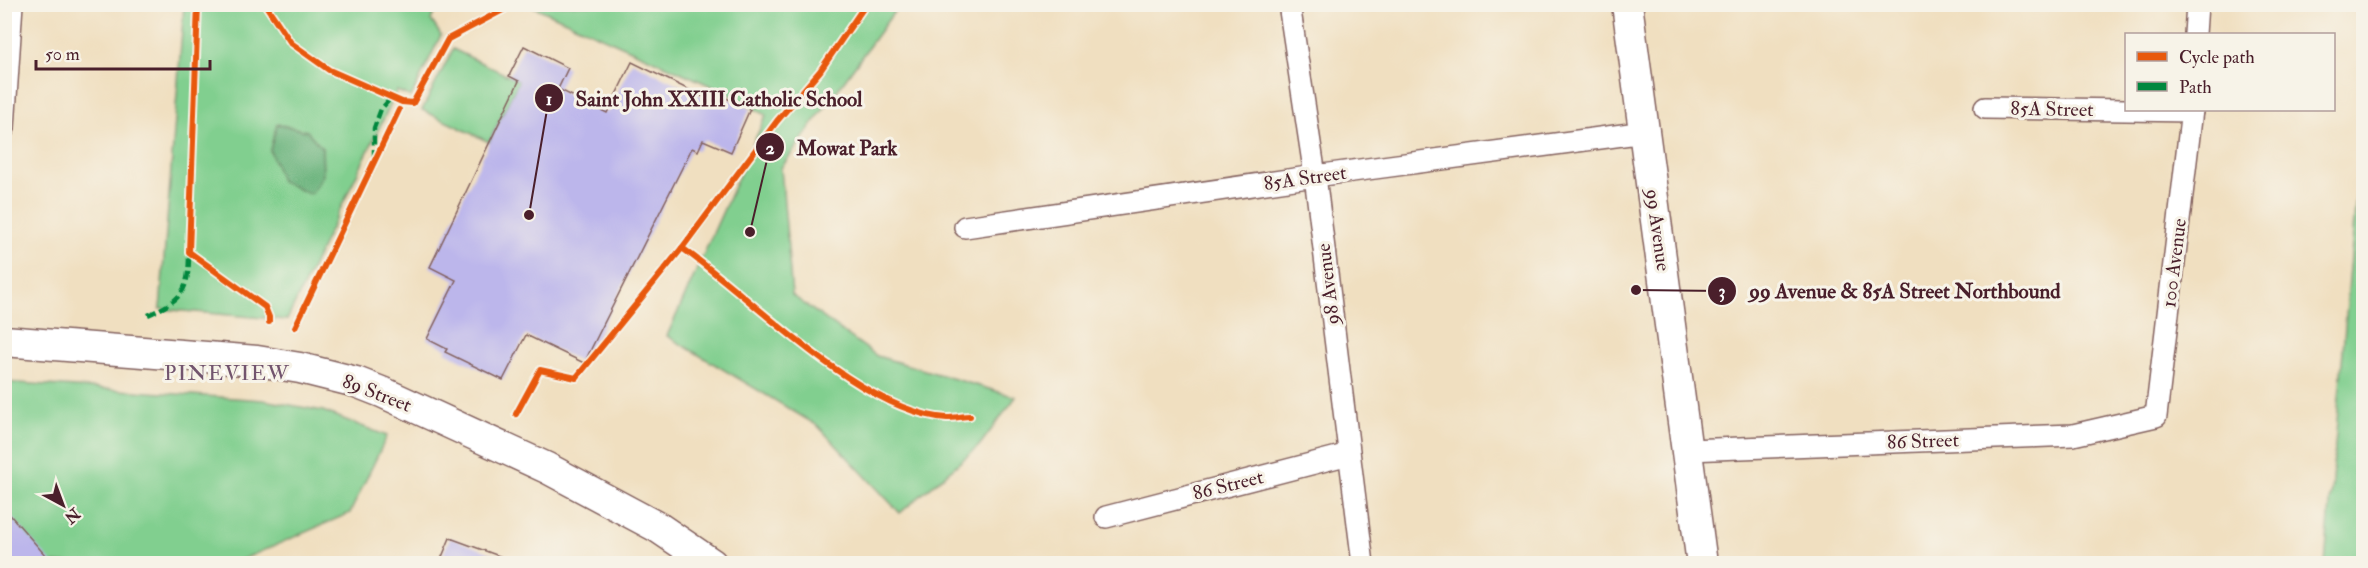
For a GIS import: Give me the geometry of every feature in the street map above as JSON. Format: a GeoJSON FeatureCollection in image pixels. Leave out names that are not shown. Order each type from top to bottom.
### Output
{"type":"FeatureCollection","features":[{"type":"Feature","properties":{"kind":"street"},"geometry":{"type":"LineString","coordinates":[[4,128],[12,4]]}},
{"type":"Feature","properties":{"kind":"street","name":"98 Avenue"},"geometry":{"type":"LineString","coordinates":[[1289,4],[1315,176],[1363,564]]}},
{"type":"Feature","properties":{"kind":"street","name":"99 Avenue"},"geometry":{"type":"LineString","coordinates":[[1627,4],[1702,564]]}},
{"type":"Feature","properties":{"kind":"street"},"geometry":{"type":"LineString","coordinates":[[2196,33],[2197,4]]}},
{"type":"Feature","properties":{"kind":"street","name":"85A Street"},"geometry":{"type":"LineString","coordinates":[[1985,108],[2125,109]]}},
{"type":"Feature","properties":{"kind":"street","name":"100 Avenue"},"geometry":{"type":"LineString","coordinates":[[2156,416],[2192,111]]}},
{"type":"Feature","properties":{"kind":"street","name":"85A Street"},"geometry":{"type":"LineString","coordinates":[[965,227],[1315,176],[1645,132]]}},
{"type":"Feature","properties":{"kind":"street","name":"89 Street"},"geometry":{"type":"LineString","coordinates":[[4,341],[247,360],[300,368],[356,382],[394,397],[547,468],[660,528],[712,564]]}},
{"type":"Feature","properties":{"kind":"street","name":"86 Street"},"geometry":{"type":"LineString","coordinates":[[1688,450],[2073,435],[2156,416]]}},
{"type":"Feature","properties":{"kind":"street","name":"86 Street"},"geometry":{"type":"LineString","coordinates":[[1106,517],[1349,454]]}},
{"type":"Feature","properties":{"kind":"green space"},"geometry":{"type":"Polygon","coordinates":[[[184,5],[438,5],[431,20],[441,35],[411,97],[397,91],[287,320],[160,309],[184,5]]]}},
{"type":"Feature","properties":{"kind":"green space"},"geometry":{"type":"Polygon","coordinates":[[[530,5],[899,5],[781,168],[792,295],[877,356],[1016,397],[979,446],[900,513],[818,426],[667,336],[766,115],[727,93],[530,5]]]}},
{"type":"Feature","properties":{"kind":"green space"},"geometry":{"type":"Polygon","coordinates":[[[453,49],[519,81],[489,142],[422,110],[453,49]]]}},
{"type":"Feature","properties":{"kind":"green space"},"geometry":{"type":"Polygon","coordinates":[[[2363,114],[2363,563],[2325,563],[2363,114]]]}},
{"type":"Feature","properties":{"kind":"green space"},"geometry":{"type":"Polygon","coordinates":[[[277,124],[307,131],[322,148],[323,175],[312,193],[309,194],[281,181],[270,150],[277,124]]]}},
{"type":"Feature","properties":{"kind":"green space"},"geometry":{"type":"Polygon","coordinates":[[[4,382],[263,400],[323,411],[387,436],[350,513],[234,563],[5,563],[4,382]]]}},
{"type":"Feature","properties":{"kind":"building"},"geometry":{"type":"Polygon","coordinates":[[[524,46],[568,68],[558,89],[607,113],[632,62],[720,105],[724,97],[750,109],[731,152],[703,140],[698,151],[692,148],[584,363],[526,335],[503,380],[445,352],[447,349],[427,339],[456,280],[430,267],[519,81],[509,76],[524,46]]]}},
{"type":"Feature","properties":{"kind":"building"},"geometry":{"type":"Polygon","coordinates":[[[4,508],[53,564],[4,564],[4,508]]]}},
{"type":"Feature","properties":{"kind":"building"},"geometry":{"type":"Polygon","coordinates":[[[450,538],[513,561],[513,564],[439,564],[450,538]]]}},
{"type":"Feature","properties":{"kind":"marked path"},"geometry":{"type":"LineString","coordinates":[[374,158],[374,128],[381,109],[392,97]]}},
{"type":"Feature","properties":{"kind":"marked path"},"geometry":{"type":"LineString","coordinates":[[148,315],[169,304],[182,292],[188,276],[189,252]]}},
{"type":"Feature","properties":{"kind":"cycle path"},"geometry":{"type":"LineString","coordinates":[[198,4],[189,252],[265,307],[269,322]]}},
{"type":"Feature","properties":{"kind":"cycle path"},"geometry":{"type":"LineString","coordinates":[[265,4],[291,43],[329,70],[402,102],[413,103],[448,39],[514,4]]}},
{"type":"Feature","properties":{"kind":"cycle path"},"geometry":{"type":"LineString","coordinates":[[516,414],[540,370],[576,378],[682,248],[777,121],[820,71],[866,4]]}},
{"type":"Feature","properties":{"kind":"cycle path"},"geometry":{"type":"LineString","coordinates":[[295,327],[399,110]]}},
{"type":"Feature","properties":{"kind":"cycle path"},"geometry":{"type":"LineString","coordinates":[[682,248],[808,350],[879,396],[914,411],[947,418],[970,416]]}},
{"type":"Feature","properties":{"kind":"place","name":"Saint John XXIII Catholic School"},"geometry":{"type":"Point","coordinates":[529,215]}},
{"type":"Feature","properties":{"kind":"place","name":"Mowat Park"},"geometry":{"type":"Point","coordinates":[750,232]}},
{"type":"Feature","properties":{"kind":"place","name":"99 Avenue & 85A Street Northbound"},"geometry":{"type":"Point","coordinates":[1636,290]}},
{"type":"Feature","properties":{"kind":"district","name":"PINEVIEW"},"geometry":{"type":"Point","coordinates":[227,373]}}]}
